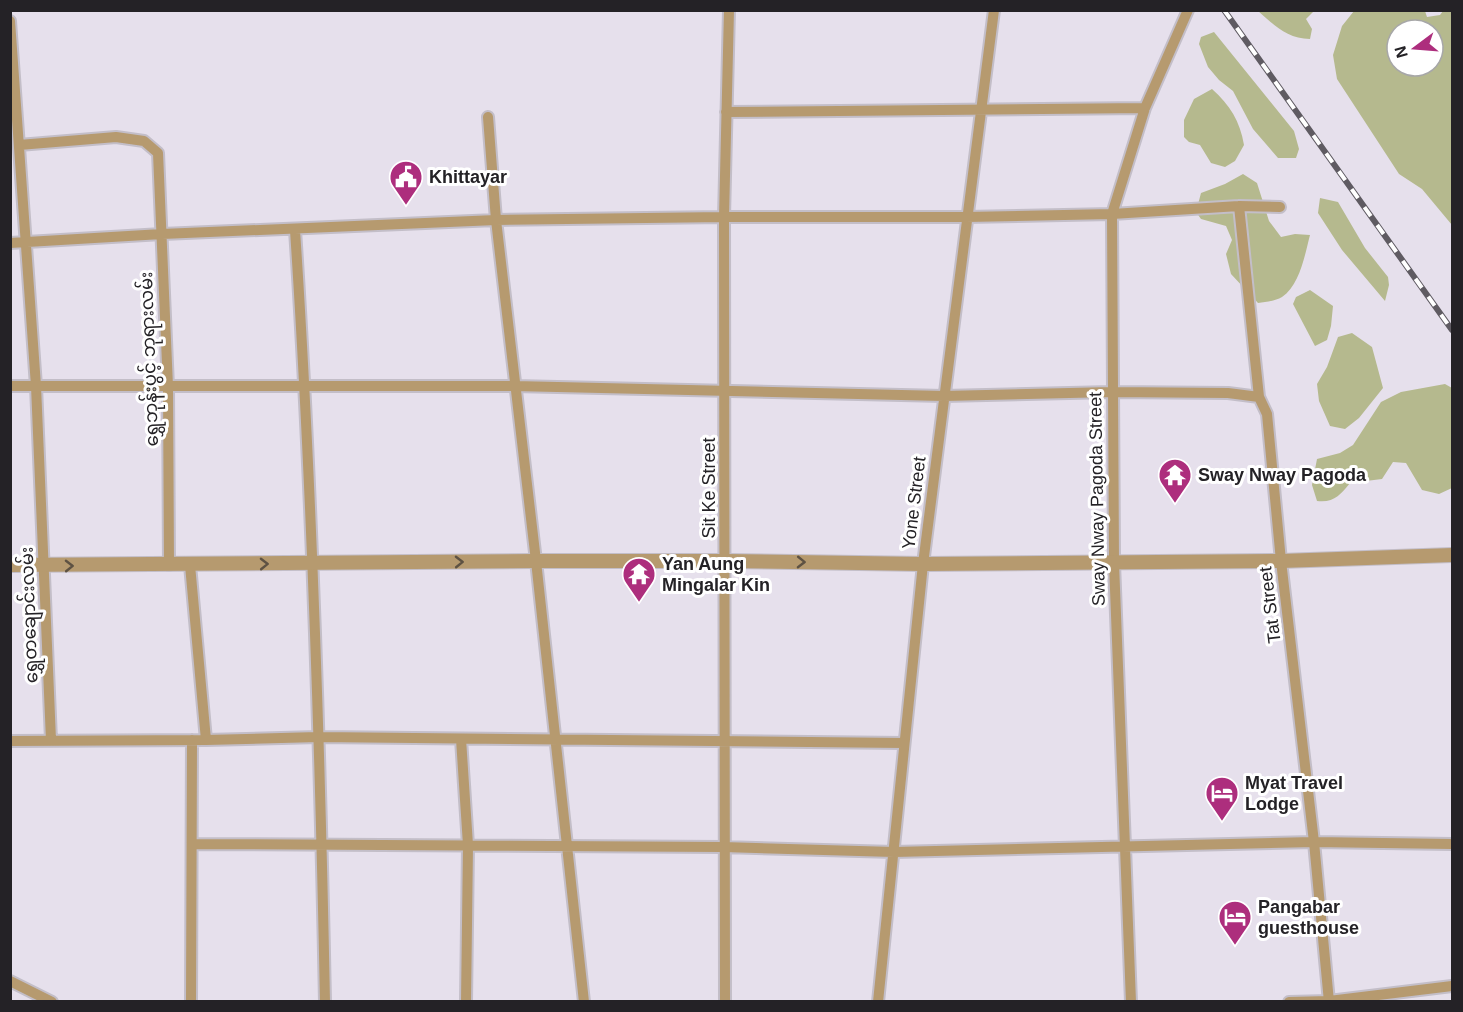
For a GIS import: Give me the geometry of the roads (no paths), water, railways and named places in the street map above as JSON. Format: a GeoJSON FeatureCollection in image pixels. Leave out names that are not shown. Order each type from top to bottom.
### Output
{"type":"FeatureCollection","features":[{"type":"Feature","properties":{"kind":"street","name":"Sit Ke Street"},"geometry":{"type":"LineString","coordinates":[[725,1002],[723,847],[724,217],[729,10]]}},
{"type":"Feature","properties":{"kind":"street","name":"Yone Street"},"geometry":{"type":"LineString","coordinates":[[878,1002],[923,564],[994,10]]}},
{"type":"Feature","properties":{"kind":"street","name":"Sway Nway Pagoda Street"},"geometry":{"type":"LineString","coordinates":[[1131,1002],[1123,847],[1114,563],[1112,214],[1145,108],[1188,10]]}},
{"type":"Feature","properties":{"kind":"street","name":"ရွှေတချောင်းလမ်း"},"geometry":{"type":"LineString","coordinates":[[10,21],[36,386],[51,740]]}},
{"type":"Feature","properties":{"kind":"street"},"geometry":{"type":"LineString","coordinates":[[726,112],[1145,108]]}},
{"type":"Feature","properties":{"kind":"street"},"geometry":{"type":"LineString","coordinates":[[488,117],[496,220],[514,386],[536,561],[584,1002]]}},
{"type":"Feature","properties":{"kind":"street","name":"ရွှေဘုန်းပွင့် ဘုရားလမ်း"},"geometry":{"type":"LineString","coordinates":[[19,146],[116,137],[144,141],[158,153],[168,387],[169,565]]}},
{"type":"Feature","properties":{"kind":"street"},"geometry":{"type":"LineString","coordinates":[[10,243],[162,234],[496,220],[966,217],[1112,214],[1239,206],[1280,207]]}},
{"type":"Feature","properties":{"kind":"street","name":"Tat Street"},"geometry":{"type":"LineString","coordinates":[[1239,206],[1259,397],[1267,414],[1329,1001]]}},
{"type":"Feature","properties":{"kind":"street"},"geometry":{"type":"LineString","coordinates":[[295,230],[313,563],[325,1002]]}},
{"type":"Feature","properties":{"kind":"street"},"geometry":{"type":"LineString","coordinates":[[10,386],[514,386],[944,396],[1112,392],[1228,393],[1259,397]]}},
{"type":"Feature","properties":{"kind":"street"},"geometry":{"type":"LineString","coordinates":[[10,565],[536,561],[923,564],[1452,558]]}},
{"type":"Feature","properties":{"kind":"street"},"geometry":{"type":"LineString","coordinates":[[190,565],[206,740]]}},
{"type":"Feature","properties":{"kind":"street"},"geometry":{"type":"LineString","coordinates":[[10,741],[318,737],[904,743]]}},
{"type":"Feature","properties":{"kind":"street"},"geometry":{"type":"LineString","coordinates":[[461,739],[468,845],[466,1002]]}},
{"type":"Feature","properties":{"kind":"street"},"geometry":{"type":"LineString","coordinates":[[191,1002],[192,740]]}},
{"type":"Feature","properties":{"kind":"street"},"geometry":{"type":"LineString","coordinates":[[193,844],[567,845],[894,852],[1314,843],[1452,844]]}},
{"type":"Feature","properties":{"kind":"street"},"geometry":{"type":"LineString","coordinates":[[10,981],[52,1002]]}},
{"type":"Feature","properties":{"kind":"street"},"geometry":{"type":"LineString","coordinates":[[1289,1002],[1329,1001],[1452,986]]}},
{"type":"Feature","properties":{"kind":"railway"},"geometry":{"type":"LineString","coordinates":[[1224,10],[1452,330]]}},
{"type":"Feature","properties":{"kind":"place","name":"Khittayar"},"geometry":{"type":"Point","coordinates":[406,206]}},
{"type":"Feature","properties":{"kind":"place","name":"Sway Nway Pagoda"},"geometry":{"type":"Point","coordinates":[1175,504]}},
{"type":"Feature","properties":{"kind":"place","name":"Yan Aung Mingalar Kin"},"geometry":{"type":"Point","coordinates":[639,603]}},
{"type":"Feature","properties":{"kind":"place","name":"Myat Travel Lodge"},"geometry":{"type":"Point","coordinates":[1222,822]}},
{"type":"Feature","properties":{"kind":"place","name":"Pangabar guesthouse"},"geometry":{"type":"Point","coordinates":[1235,946]}}]}
